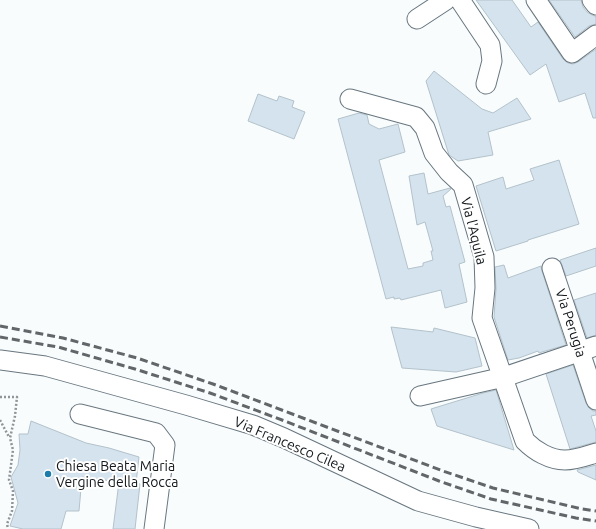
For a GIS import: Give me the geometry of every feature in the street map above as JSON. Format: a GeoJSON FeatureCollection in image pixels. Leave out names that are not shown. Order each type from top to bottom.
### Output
{"type":"FeatureCollection","features":[{"type":"Feature","properties":{"kind":"street"},"geometry":{"type":"LineString","coordinates":[[417,20],[446,0]]}},
{"type":"Feature","properties":{"kind":"street"},"geometry":{"type":"LineString","coordinates":[[460,0],[490,45],[492,61],[486,84]]}},
{"type":"Feature","properties":{"kind":"street"},"geometry":{"type":"LineString","coordinates":[[536,0],[572,53],[596,35]]}},
{"type":"Feature","properties":{"kind":"street"},"geometry":{"type":"LineString","coordinates":[[592,0],[596,5]]}},
{"type":"Feature","properties":{"kind":"street","name":"Via l'Aquila"},"geometry":{"type":"LineString","coordinates":[[350,99],[416,117],[424,128],[434,153],[449,172],[463,185],[484,257],[485,288],[482,318],[504,377],[525,441],[533,448],[549,457],[564,460],[579,458],[596,453]]}},
{"type":"Feature","properties":{"kind":"street","name":"Via Perugia"},"geometry":{"type":"LineString","coordinates":[[552,268],[588,349],[596,400]]}},
{"type":"Feature","properties":{"kind":"street"},"geometry":{"type":"LineString","coordinates":[[420,396],[504,377],[588,349]]}},
{"type":"Feature","properties":{"kind":"street","name":"Via Francesco Cilea"},"geometry":{"type":"LineString","coordinates":[[0,360],[45,366],[253,425],[418,501],[476,517],[529,529]]}},
{"type":"Feature","properties":{"kind":"street"},"geometry":{"type":"LineString","coordinates":[[80,414],[156,433],[165,445],[154,529]]}},
{"type":"Feature","properties":{"kind":"path"},"geometry":{"type":"LineString","coordinates":[[0,397],[17,397],[15,416],[10,438]]}},
{"type":"Feature","properties":{"kind":"path"},"geometry":{"type":"LineString","coordinates":[[0,420],[10,438],[13,450],[8,480],[13,491],[12,511],[6,524],[8,529]]}},
{"type":"Feature","properties":{"kind":"building"},"geometry":{"type":"Polygon","coordinates":[[[476,0],[512,0],[531,27],[538,22],[563,59],[568,63],[573,64],[578,62],[596,49],[596,118],[593,118],[585,93],[559,102],[546,64],[530,75],[476,0]]]}},
{"type":"Feature","properties":{"kind":"building"},"geometry":{"type":"Polygon","coordinates":[[[549,0],[581,0],[583,7],[587,12],[596,17],[596,24],[589,26],[575,37],[549,0]]]}},
{"type":"Feature","properties":{"kind":"building"},"geometry":{"type":"Polygon","coordinates":[[[434,71],[482,109],[493,113],[517,98],[531,119],[488,132],[493,155],[458,161],[449,155],[426,81],[434,71]]]}},
{"type":"Feature","properties":{"kind":"building"},"geometry":{"type":"Polygon","coordinates":[[[258,94],[277,101],[279,96],[294,101],[292,107],[305,112],[294,139],[248,121],[258,94]]]}},
{"type":"Feature","properties":{"kind":"building"},"geometry":{"type":"Polygon","coordinates":[[[359,113],[367,115],[369,124],[379,129],[398,124],[405,152],[379,160],[408,269],[423,266],[423,263],[433,260],[431,251],[433,251],[425,222],[417,225],[409,176],[424,173],[428,194],[451,189],[443,196],[446,207],[450,206],[465,262],[459,264],[467,302],[445,308],[441,290],[401,300],[400,298],[394,299],[394,297],[386,299],[338,119],[359,113]]]}},
{"type":"Feature","properties":{"kind":"building"},"geometry":{"type":"Polygon","coordinates":[[[559,160],[579,224],[496,251],[476,186],[503,177],[506,189],[534,180],[530,169],[559,160]]]}},
{"type":"Feature","properties":{"kind":"building"},"geometry":{"type":"Polygon","coordinates":[[[596,248],[596,266],[566,276],[560,260],[596,248]]]}},
{"type":"Feature","properties":{"kind":"building"},"geometry":{"type":"Polygon","coordinates":[[[504,265],[508,278],[541,266],[566,345],[539,353],[538,351],[519,358],[508,360],[494,317],[496,289],[495,267],[504,265]]]}},
{"type":"Feature","properties":{"kind":"building"},"geometry":{"type":"Polygon","coordinates":[[[596,293],[596,335],[587,338],[574,300],[596,293]]]}},
{"type":"Feature","properties":{"kind":"building"},"geometry":{"type":"Polygon","coordinates":[[[391,327],[433,332],[434,328],[475,338],[482,366],[456,372],[402,368],[391,327]]]}},
{"type":"Feature","properties":{"kind":"building"},"geometry":{"type":"Polygon","coordinates":[[[573,365],[586,403],[589,408],[596,411],[596,415],[591,416],[596,431],[596,442],[570,449],[546,374],[573,365]]]}},
{"type":"Feature","properties":{"kind":"building"},"geometry":{"type":"Polygon","coordinates":[[[496,390],[514,450],[437,426],[431,409],[496,390]]]}},
{"type":"Feature","properties":{"kind":"building","name":"Chiesa Beata Maria Vergine della Rocca"},"geometry":{"type":"Polygon","coordinates":[[[31,421],[86,443],[139,457],[136,483],[140,484],[135,529],[113,529],[119,482],[82,477],[79,511],[66,511],[61,529],[23,529],[10,526],[18,503],[11,477],[18,465],[20,450],[19,434],[28,434],[31,421]]]}},
{"type":"Feature","properties":{"kind":"building"},"geometry":{"type":"Polygon","coordinates":[[[596,465],[596,480],[578,472],[577,470],[596,465]]]}},
{"type":"Feature","properties":{"kind":"railway"},"geometry":{"type":"LineString","coordinates":[[0,326],[63,338],[137,358],[213,384],[443,471],[493,488],[596,511]]}},
{"type":"Feature","properties":{"kind":"railway"},"geometry":{"type":"LineString","coordinates":[[0,337],[58,347],[135,369],[210,393],[439,481],[491,499],[596,521]]}},
{"type":"Feature","properties":{"kind":"place","name":"Chiesa Beata Maria Vergine della Rocca"},"geometry":{"type":"Point","coordinates":[48,474]}}]}
